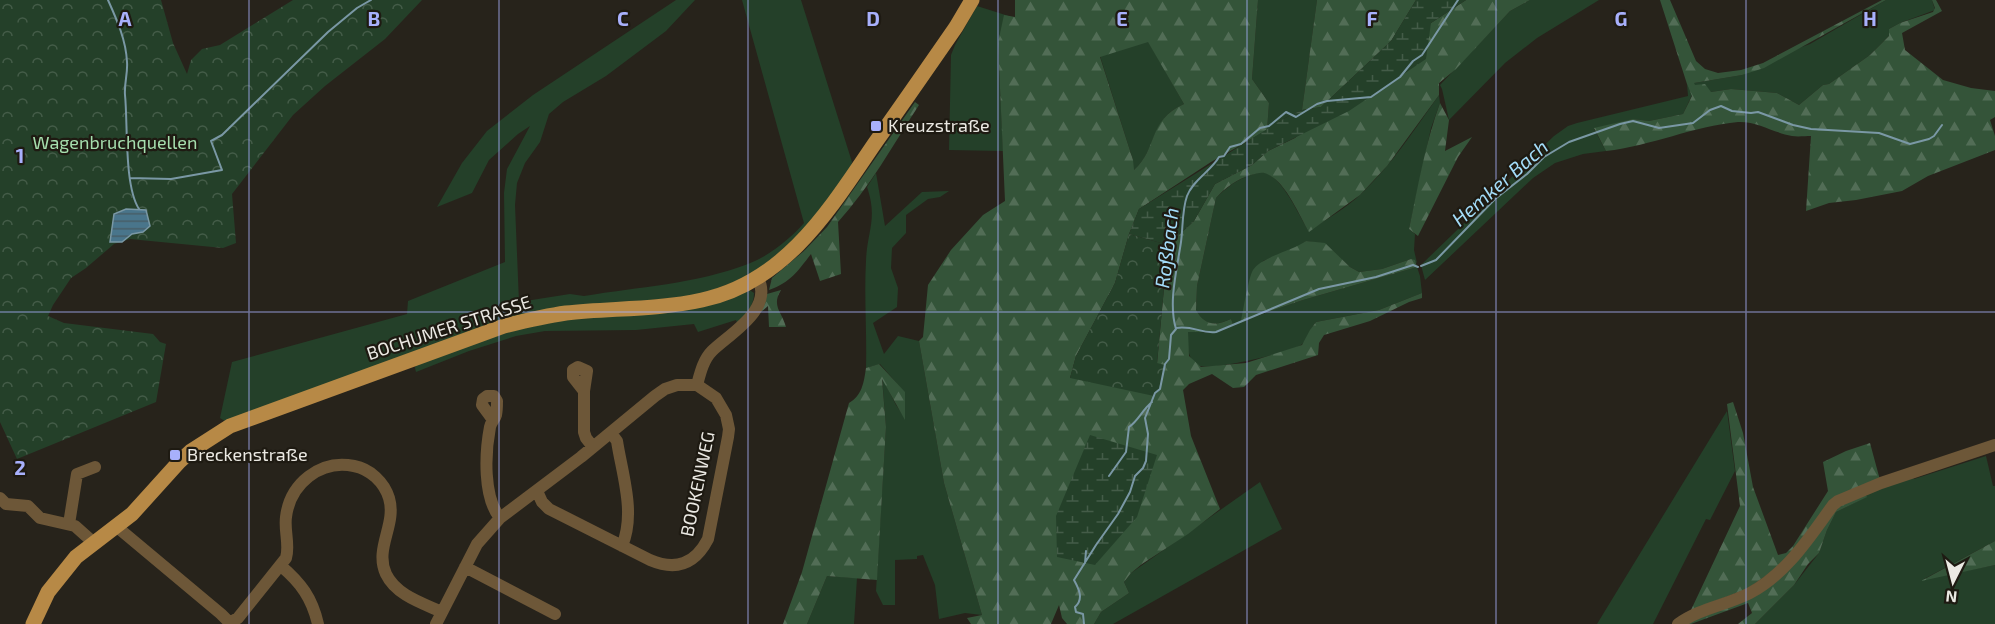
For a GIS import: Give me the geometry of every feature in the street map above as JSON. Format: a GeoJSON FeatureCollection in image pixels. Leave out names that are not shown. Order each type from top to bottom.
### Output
{"type":"FeatureCollection","features":[{"type":"Feature","properties":{"kind":"main road","name":"BOCHUMER STRASSE"},"geometry":{"type":"LineString","coordinates":[[33,624],[48,592],[76,557],[138,509],[191,451],[244,420],[504,326],[566,313],[689,303],[727,292],[758,278],[790,254],[821,220],[956,27],[972,0]]}},
{"type":"Feature","properties":{"kind":"street"},"geometry":{"type":"LineString","coordinates":[[117,527],[205,600],[230,624],[238,618],[281,566],[288,551],[286,516],[295,490],[309,475],[326,467],[339,464],[356,466],[372,473],[389,498],[390,520],[382,545],[383,566],[387,576],[395,587],[439,618],[477,544],[500,518],[537,492],[665,389],[677,385],[697,385],[712,351],[741,327],[757,307],[761,284],[758,278]]}},
{"type":"Feature","properties":{"kind":"street","name":"BOOKENWEG"},"geometry":{"type":"LineString","coordinates":[[537,492],[549,509],[657,563],[678,565],[694,558],[703,549],[708,539],[729,429],[720,403],[712,394],[697,385]]}},
{"type":"Feature","properties":{"kind":"street"},"geometry":{"type":"LineString","coordinates":[[584,390],[584,432],[593,447]]}},
{"type":"Feature","properties":{"kind":"street"},"geometry":{"type":"LineString","coordinates":[[493,420],[487,448],[489,496],[500,518]]}},
{"type":"Feature","properties":{"kind":"street"},"geometry":{"type":"LineString","coordinates":[[611,433],[617,441],[628,512],[626,535],[622,546]]}},
{"type":"Feature","properties":{"kind":"street"},"geometry":{"type":"LineString","coordinates":[[1678,624],[1694,614],[1750,593],[1775,575],[1788,564],[1838,501],[1881,483],[1995,445]]}},
{"type":"Feature","properties":{"kind":"street"},"geometry":{"type":"LineString","coordinates":[[69,524],[77,474],[95,466]]}},
{"type":"Feature","properties":{"kind":"street"},"geometry":{"type":"LineString","coordinates":[[0,498],[6,504],[28,506],[40,518],[75,526],[94,543]]}},
{"type":"Feature","properties":{"kind":"street"},"geometry":{"type":"LineString","coordinates":[[281,566],[298,581],[307,593],[318,624]]}},
{"type":"Feature","properties":{"kind":"street"},"geometry":{"type":"LineString","coordinates":[[465,567],[555,614]]}},
{"type":"Feature","properties":{"kind":"green space","name":"Wagenbruchquellen"},"geometry":{"type":"Polygon","coordinates":[[[0,0],[161,0],[173,43],[187,74],[191,60],[202,49],[220,45],[293,0],[422,0],[385,39],[325,86],[293,115],[232,194],[236,243],[223,248],[130,239],[114,244],[71,278],[48,316],[64,323],[153,334],[160,342],[166,344],[156,402],[17,459],[0,422],[0,0]]]}},
{"type":"Feature","properties":{"kind":"green space"},"geometry":{"type":"Polygon","coordinates":[[[676,0],[695,0],[666,31],[606,76],[563,102],[549,114],[540,142],[525,163],[517,183],[515,205],[519,302],[570,294],[584,296],[667,284],[728,271],[756,261],[771,252],[804,223],[742,0],[801,0],[852,162],[851,168],[806,230],[753,275],[699,295],[583,307],[228,423],[220,418],[232,362],[407,314],[408,301],[505,262],[504,193],[507,169],[530,126],[489,160],[472,193],[437,207],[462,163],[487,131],[533,95],[676,0]]]}},
{"type":"Feature","properties":{"kind":"green space"},"geometry":{"type":"Polygon","coordinates":[[[1015,0],[1258,0],[1252,79],[1269,103],[1267,130],[1211,162],[1139,209],[1115,283],[1076,356],[1070,378],[1157,364],[1168,245],[1194,221],[1215,184],[1252,165],[1268,151],[1295,138],[1431,23],[1466,0],[1530,0],[1510,11],[1456,69],[1439,83],[1439,95],[1387,166],[1360,195],[1309,232],[1281,185],[1267,174],[1258,173],[1241,179],[1216,198],[1197,286],[1196,310],[1207,322],[1220,323],[1231,319],[1233,324],[1216,332],[1188,332],[1189,356],[1201,367],[1246,363],[1302,345],[1316,322],[1379,310],[1422,293],[1422,298],[1370,321],[1324,335],[1319,343],[1318,355],[1256,375],[1244,387],[1233,388],[1212,374],[1189,384],[1183,390],[1191,436],[1220,509],[1131,573],[1124,582],[1129,593],[1101,612],[1094,624],[1067,624],[1062,618],[1059,605],[1051,624],[971,624],[967,618],[982,615],[944,483],[919,341],[923,337],[928,285],[951,250],[983,215],[1005,201],[998,43],[1004,15],[1015,17],[1015,0]],[[1148,42],[1100,57],[1133,160],[1134,170],[1142,162],[1164,119],[1184,104],[1148,42]]]}},
{"type":"Feature","properties":{"kind":"green space"},"geometry":{"type":"Polygon","coordinates":[[[1258,0],[1317,0],[1302,110],[1267,130],[1269,103],[1252,79],[1258,0]]]}},
{"type":"Feature","properties":{"kind":"green space"},"geometry":{"type":"Polygon","coordinates":[[[1317,0],[1416,0],[1391,41],[1321,107],[1302,110],[1317,0]]]}},
{"type":"Feature","properties":{"kind":"green space"},"geometry":{"type":"Polygon","coordinates":[[[1416,0],[1466,0],[1431,23],[1426,59],[1349,111],[1268,151],[1252,165],[1215,184],[1194,221],[1168,245],[1129,234],[1139,209],[1285,118],[1302,110],[1321,107],[1391,41],[1416,0]]]}},
{"type":"Feature","properties":{"kind":"green space"},"geometry":{"type":"Polygon","coordinates":[[[1530,0],[1599,0],[1537,38],[1505,63],[1449,120],[1440,85],[1510,11],[1530,0]]]}},
{"type":"Feature","properties":{"kind":"green space"},"geometry":{"type":"Polygon","coordinates":[[[1660,0],[1670,0],[1696,61],[1705,69],[1718,73],[1741,70],[1763,63],[1882,0],[1886,0],[1764,68],[1742,75],[1694,83],[1695,85],[1705,84],[1711,92],[1731,89],[1777,93],[1799,105],[1823,85],[1829,84],[1870,55],[1889,36],[1889,29],[1933,12],[1935,8],[1932,0],[1936,0],[1942,11],[1902,33],[1905,50],[1943,80],[1971,88],[1995,91],[1995,117],[1990,120],[1995,136],[1995,150],[1928,176],[1902,191],[1829,203],[1806,211],[1811,136],[1792,136],[1752,123],[1738,122],[1606,151],[1594,128],[1633,119],[1649,121],[1683,114],[1692,96],[1660,0]]]}},
{"type":"Feature","properties":{"kind":"green space"},"geometry":{"type":"Polygon","coordinates":[[[1886,0],[1932,0],[1935,10],[1889,29],[1889,36],[1870,55],[1829,84],[1823,85],[1799,105],[1777,93],[1731,89],[1711,92],[1694,85],[1694,83],[1742,75],[1810,44],[1886,0]]]}},
{"type":"Feature","properties":{"kind":"green space"},"geometry":{"type":"Polygon","coordinates":[[[977,6],[1015,18],[998,43],[1003,151],[949,150],[951,55],[977,6]]]}},
{"type":"Feature","properties":{"kind":"green space"},"geometry":{"type":"Polygon","coordinates":[[[1148,41],[1184,104],[1164,118],[1141,163],[1133,171],[1133,160],[1100,56],[1148,41]]]}},
{"type":"Feature","properties":{"kind":"green space"},"geometry":{"type":"Polygon","coordinates":[[[1687,84],[1692,95],[1683,114],[1649,121],[1633,119],[1594,129],[1606,151],[1583,154],[1555,163],[1533,178],[1425,280],[1421,265],[1554,136],[1568,126],[1577,123],[1688,96],[1687,84]]]}},
{"type":"Feature","properties":{"kind":"green space"},"geometry":{"type":"Polygon","coordinates":[[[1439,95],[1440,103],[1431,128],[1409,229],[1415,234],[1414,250],[1417,263],[1411,259],[1382,269],[1359,272],[1350,267],[1325,244],[1306,241],[1297,248],[1263,261],[1242,321],[1303,300],[1417,267],[1422,293],[1379,310],[1316,322],[1301,345],[1281,352],[1249,361],[1217,366],[1198,365],[1194,362],[1188,350],[1187,331],[1215,333],[1233,324],[1231,319],[1220,323],[1207,322],[1196,310],[1197,286],[1216,198],[1241,179],[1260,172],[1268,174],[1289,196],[1309,231],[1350,204],[1373,182],[1403,146],[1439,95]]]}},
{"type":"Feature","properties":{"kind":"green space"},"geometry":{"type":"Polygon","coordinates":[[[915,102],[919,105],[871,180],[838,222],[841,274],[820,281],[811,254],[788,280],[769,290],[772,278],[804,251],[827,227],[915,102]]]}},
{"type":"Feature","properties":{"kind":"green space"},"geometry":{"type":"Polygon","coordinates":[[[1440,103],[1449,120],[1445,151],[1472,137],[1458,157],[1418,236],[1409,229],[1426,150],[1440,103]]]}},
{"type":"Feature","properties":{"kind":"green space"},"geometry":{"type":"Polygon","coordinates":[[[876,173],[885,226],[922,192],[949,191],[940,197],[928,199],[906,215],[906,233],[892,248],[891,268],[898,288],[897,307],[873,323],[884,354],[898,336],[919,341],[944,483],[982,615],[965,613],[939,619],[935,585],[923,555],[917,556],[917,559],[895,560],[895,605],[883,605],[876,591],[886,427],[882,377],[905,418],[905,393],[880,364],[866,368],[865,274],[872,217],[867,187],[876,173]]]}},
{"type":"Feature","properties":{"kind":"green space"},"geometry":{"type":"Polygon","coordinates":[[[1129,234],[1168,245],[1157,363],[1165,365],[1159,389],[1154,396],[1070,378],[1076,356],[1115,283],[1129,234]]]}},
{"type":"Feature","properties":{"kind":"green space"},"geometry":{"type":"Polygon","coordinates":[[[1306,241],[1325,243],[1350,267],[1359,272],[1382,269],[1411,259],[1415,260],[1417,267],[1303,300],[1241,321],[1251,274],[1257,265],[1306,241]]]}},
{"type":"Feature","properties":{"kind":"green space"},"geometry":{"type":"Polygon","coordinates":[[[748,289],[754,293],[753,302],[738,325],[736,320],[698,332],[694,324],[636,330],[545,331],[516,336],[469,351],[416,372],[415,368],[416,364],[529,325],[748,289]]]}},
{"type":"Feature","properties":{"kind":"green space"},"geometry":{"type":"Polygon","coordinates":[[[781,290],[777,305],[786,327],[769,327],[768,306],[761,312],[767,294],[781,290]]]}},
{"type":"Feature","properties":{"kind":"green space"},"geometry":{"type":"Polygon","coordinates":[[[879,364],[905,392],[905,420],[882,379],[886,427],[877,580],[827,576],[807,624],[783,624],[802,572],[849,403],[860,393],[866,368],[879,364]]]}},
{"type":"Feature","properties":{"kind":"green space"},"geometry":{"type":"Polygon","coordinates":[[[1733,402],[1743,433],[1753,487],[1778,555],[1786,553],[1793,546],[1828,491],[1823,462],[1870,443],[1880,480],[1854,490],[1784,563],[1747,589],[1691,610],[1740,506],[1727,404],[1733,402]]]}},
{"type":"Feature","properties":{"kind":"green space"},"geometry":{"type":"Polygon","coordinates":[[[1727,411],[1735,471],[1710,520],[1706,519],[1653,624],[1597,624],[1727,411]]]}},
{"type":"Feature","properties":{"kind":"green space"},"geometry":{"type":"Polygon","coordinates":[[[1090,435],[1157,455],[1137,517],[1095,565],[1057,557],[1056,516],[1090,435]]]}},
{"type":"Feature","properties":{"kind":"green space"},"geometry":{"type":"Polygon","coordinates":[[[1986,456],[1993,486],[1995,486],[1995,541],[1924,579],[1995,565],[1995,624],[1755,624],[1794,585],[1819,553],[1836,512],[1866,497],[1864,493],[1912,475],[1914,479],[1986,456]]]}},
{"type":"Feature","properties":{"kind":"green space"},"geometry":{"type":"Polygon","coordinates":[[[1260,482],[1282,529],[1113,624],[1094,624],[1101,612],[1129,593],[1124,582],[1131,573],[1260,482]]]}},
{"type":"Feature","properties":{"kind":"green space"},"geometry":{"type":"Polygon","coordinates":[[[1864,493],[1867,497],[1836,512],[1819,553],[1808,564],[1794,585],[1755,624],[1738,624],[1752,613],[1748,603],[1691,624],[1685,624],[1750,598],[1833,509],[1864,493]]]}},
{"type":"Feature","properties":{"kind":"green space"},"geometry":{"type":"Polygon","coordinates":[[[1995,541],[1995,565],[1921,581],[1995,541]]]}},
{"type":"Feature","properties":{"kind":"green space"},"geometry":{"type":"Polygon","coordinates":[[[827,576],[857,578],[854,624],[807,624],[827,576]]]}},
{"type":"Feature","properties":{"kind":"water"},"geometry":{"type":"Polygon","coordinates":[[[126,209],[146,210],[150,226],[143,232],[132,234],[122,242],[110,242],[114,214],[126,209]]]}},
{"type":"Feature","properties":{"kind":"waterway"},"geometry":{"type":"LineString","coordinates":[[108,0],[125,46],[127,154],[131,186],[139,209]]}},
{"type":"Feature","properties":{"kind":"waterway"},"geometry":{"type":"LineString","coordinates":[[130,178],[171,179],[222,170],[211,141],[222,135],[328,32],[357,8],[371,0]]}},
{"type":"Feature","properties":{"kind":"waterway","name":"Roßbach"},"geometry":{"type":"LineString","coordinates":[[1084,624],[1083,614],[1076,612],[1075,607],[1080,594],[1074,580],[1118,514],[1130,492],[1135,476],[1146,461],[1148,434],[1145,418],[1155,393],[1160,389],[1165,364],[1169,359],[1171,335],[1176,329],[1173,308],[1174,286],[1184,207],[1190,190],[1230,147],[1241,144],[1260,128],[1269,126],[1286,112],[1296,117],[1317,104],[1327,101],[1371,97],[1400,77],[1413,61],[1422,55],[1458,0]]}},
{"type":"Feature","properties":{"kind":"waterway","name":"Hemker Bach"},"geometry":{"type":"LineString","coordinates":[[1421,266],[1436,260],[1495,199],[1527,174],[1544,157],[1569,142],[1620,124],[1633,121],[1659,128],[1693,123],[1710,110],[1721,106],[1732,111],[1758,112],[1811,129],[1879,133],[1910,144],[1929,139],[1942,125]]}},
{"type":"Feature","properties":{"kind":"waterway","name":"Hemker Bach"},"geometry":{"type":"LineString","coordinates":[[1176,328],[1216,332],[1319,289],[1376,277],[1413,265],[1418,267]]}},
{"type":"Feature","properties":{"kind":"waterway"},"geometry":{"type":"LineString","coordinates":[[1109,476],[1126,452],[1129,427],[1152,402]]}},
{"type":"Feature","properties":{"kind":"waterway","name":"Roßbach"},"geometry":{"type":"LineString","coordinates":[[1085,563],[1086,551]]}},
{"type":"Feature","properties":{"kind":"place","name":"Kreuzstraße"},"geometry":{"type":"Point","coordinates":[876,126]}},
{"type":"Feature","properties":{"kind":"place","name":"Breckenstraße"},"geometry":{"type":"Point","coordinates":[175,455]}}]}
